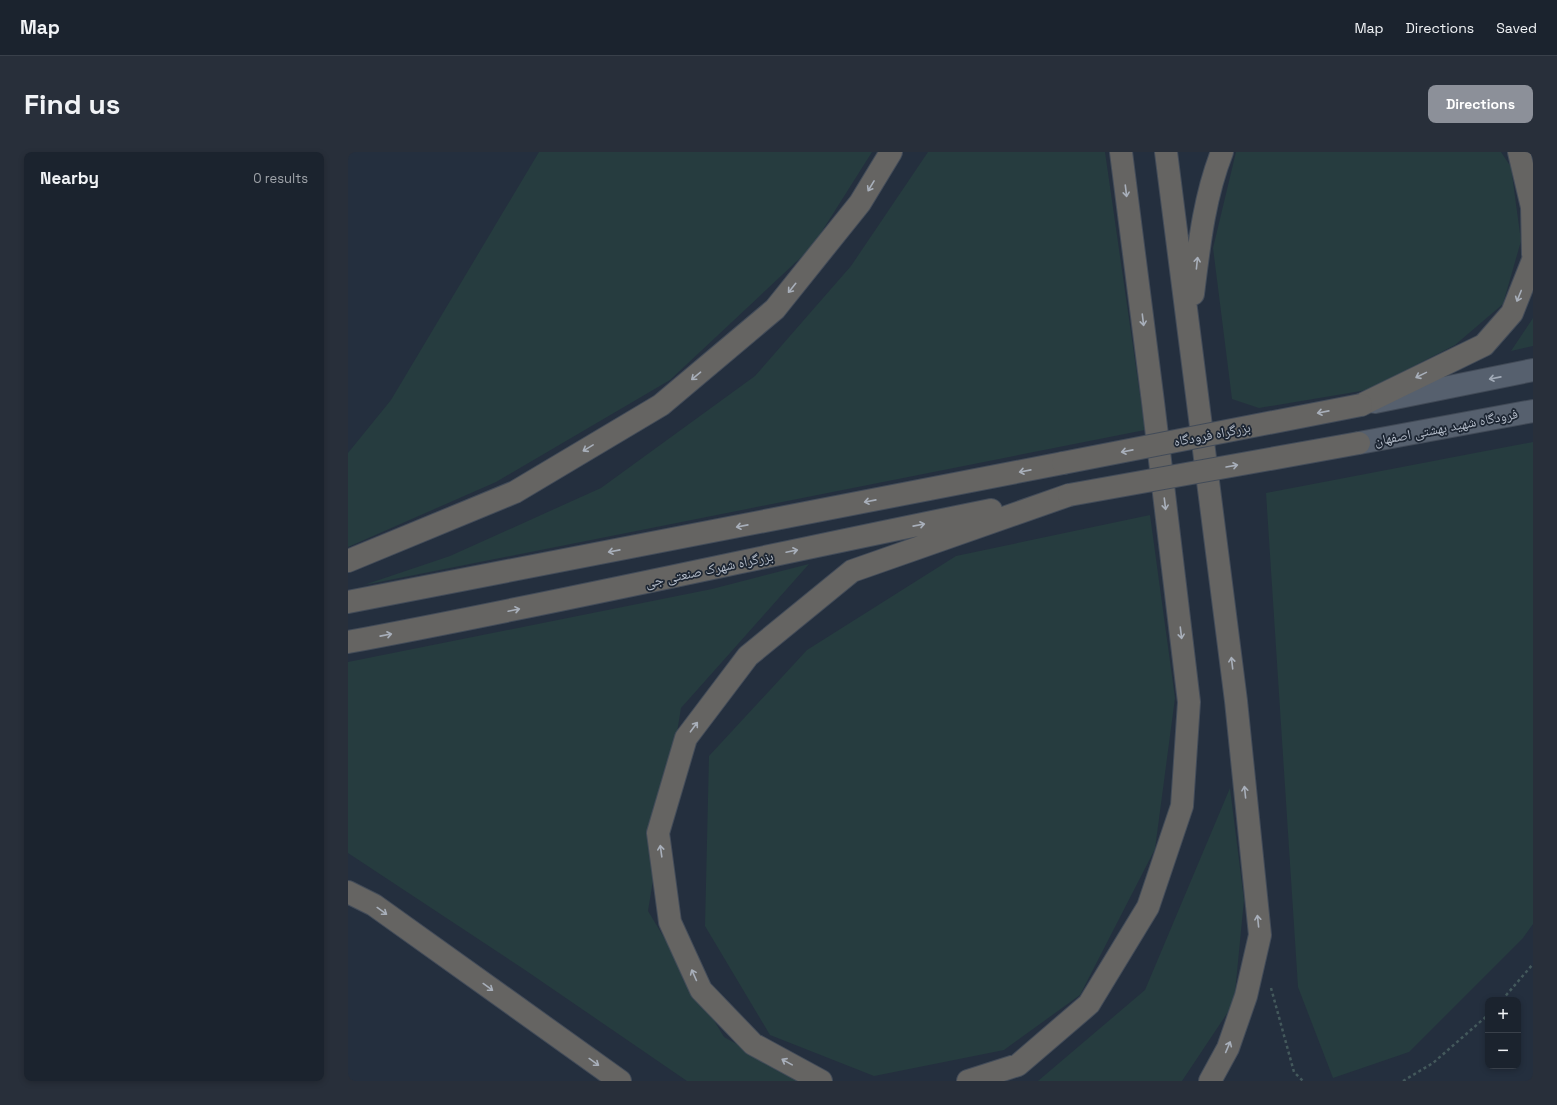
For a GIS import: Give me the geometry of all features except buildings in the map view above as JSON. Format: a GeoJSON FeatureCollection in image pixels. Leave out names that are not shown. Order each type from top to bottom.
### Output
{"type":"FeatureCollection","features":[{"type":"Feature","properties":{"kind":"highway"},"geometry":{"type":"LineString","coordinates":[[348,562],[515,492],[661,405],[775,309],[860,203],[890,152]]}},
{"type":"Feature","properties":{"kind":"highway"},"geometry":{"type":"LineString","coordinates":[[968,1081],[1018,1065],[1089,1004],[1148,907],[1182,806],[1189,702],[1121,152]]}},
{"type":"Feature","properties":{"kind":"highway"},"geometry":{"type":"LineString","coordinates":[[1166,152],[1236,701],[1260,935],[1246,996],[1228,1048],[1210,1081]]}},
{"type":"Feature","properties":{"kind":"highway"},"geometry":{"type":"LineString","coordinates":[[1189,329],[1200,232],[1212,177],[1222,152]]}},
{"type":"Feature","properties":{"kind":"highway"},"geometry":{"type":"LineString","coordinates":[[1519,152],[1532,207],[1533,254]]}},
{"type":"Feature","properties":{"kind":"highway","name":"بزرگراه فرودگاه"},"geometry":{"type":"LineString","coordinates":[[348,602],[1361,404],[1484,345],[1512,313],[1533,260]]}},
{"type":"Feature","properties":{"kind":"highway"},"geometry":{"type":"LineString","coordinates":[[821,1081],[753,1044],[701,990],[670,922],[658,833],[686,738],[748,656],[852,571],[1069,495],[1359,443]]}},
{"type":"Feature","properties":{"kind":"highway","name":"بزرگراه شهرک صنعتی جی"},"geometry":{"type":"LineString","coordinates":[[348,642],[443,625],[882,532],[1069,495]]}},
{"type":"Feature","properties":{"kind":"highway"},"geometry":{"type":"LineString","coordinates":[[348,892],[374,905],[620,1081]]}},
{"type":"Feature","properties":{"kind":"main road"},"geometry":{"type":"LineString","coordinates":[[1361,404],[1533,370]]}},
{"type":"Feature","properties":{"kind":"main road","name":"فرودگاه شهید بهشتی اصفهان"},"geometry":{"type":"LineString","coordinates":[[1359,443],[1533,411]]}},
{"type":"Feature","properties":{"kind":"path"},"geometry":{"type":"LineString","coordinates":[[1505,997],[1533,964]]}},
{"type":"Feature","properties":{"kind":"path"},"geometry":{"type":"LineString","coordinates":[[1270,986],[1294,1072],[1303,1081]]}},
{"type":"Feature","properties":{"kind":"path"},"geometry":{"type":"LineString","coordinates":[[1403,1081],[1433,1063],[1485,1018]]}},
{"type":"Feature","properties":{"kind":"green space"},"geometry":{"type":"Polygon","coordinates":[[[539,152],[872,152],[812,247],[670,380],[496,482],[348,547],[348,453],[391,400],[539,152]]]}},
{"type":"Feature","properties":{"kind":"green space"},"geometry":{"type":"Polygon","coordinates":[[[928,152],[1105,152],[1145,430],[364,585],[450,556],[601,488],[755,376],[851,266],[928,152]]]}},
{"type":"Feature","properties":{"kind":"green space"},"geometry":{"type":"Polygon","coordinates":[[[1236,152],[1501,152],[1511,167],[1521,241],[1503,304],[1455,345],[1367,390],[1259,408],[1232,399],[1213,248],[1236,152]]]}},
{"type":"Feature","properties":{"kind":"green space"},"geometry":{"type":"Polygon","coordinates":[[[1533,318],[1533,346],[1511,351],[1533,318]]]}},
{"type":"Feature","properties":{"kind":"green space"},"geometry":{"type":"Polygon","coordinates":[[[1533,442],[1533,924],[1523,938],[1409,1052],[1333,1078],[1298,987],[1266,493],[1533,442]]]}},
{"type":"Feature","properties":{"kind":"green space"},"geometry":{"type":"Polygon","coordinates":[[[1150,515],[1175,698],[1155,849],[1080,995],[1004,1050],[874,1076],[770,1035],[705,926],[709,756],[807,650],[956,556],[1150,515]]]}},
{"type":"Feature","properties":{"kind":"green space"},"geometry":{"type":"Polygon","coordinates":[[[809,564],[681,708],[648,911],[724,1037],[804,1081],[687,1081],[525,970],[348,853],[348,662],[712,589],[809,564]]]}},
{"type":"Feature","properties":{"kind":"green space"},"geometry":{"type":"Polygon","coordinates":[[[1230,788],[1244,900],[1234,1003],[1182,1081],[1038,1081],[1145,990],[1230,788]]]}}]}
